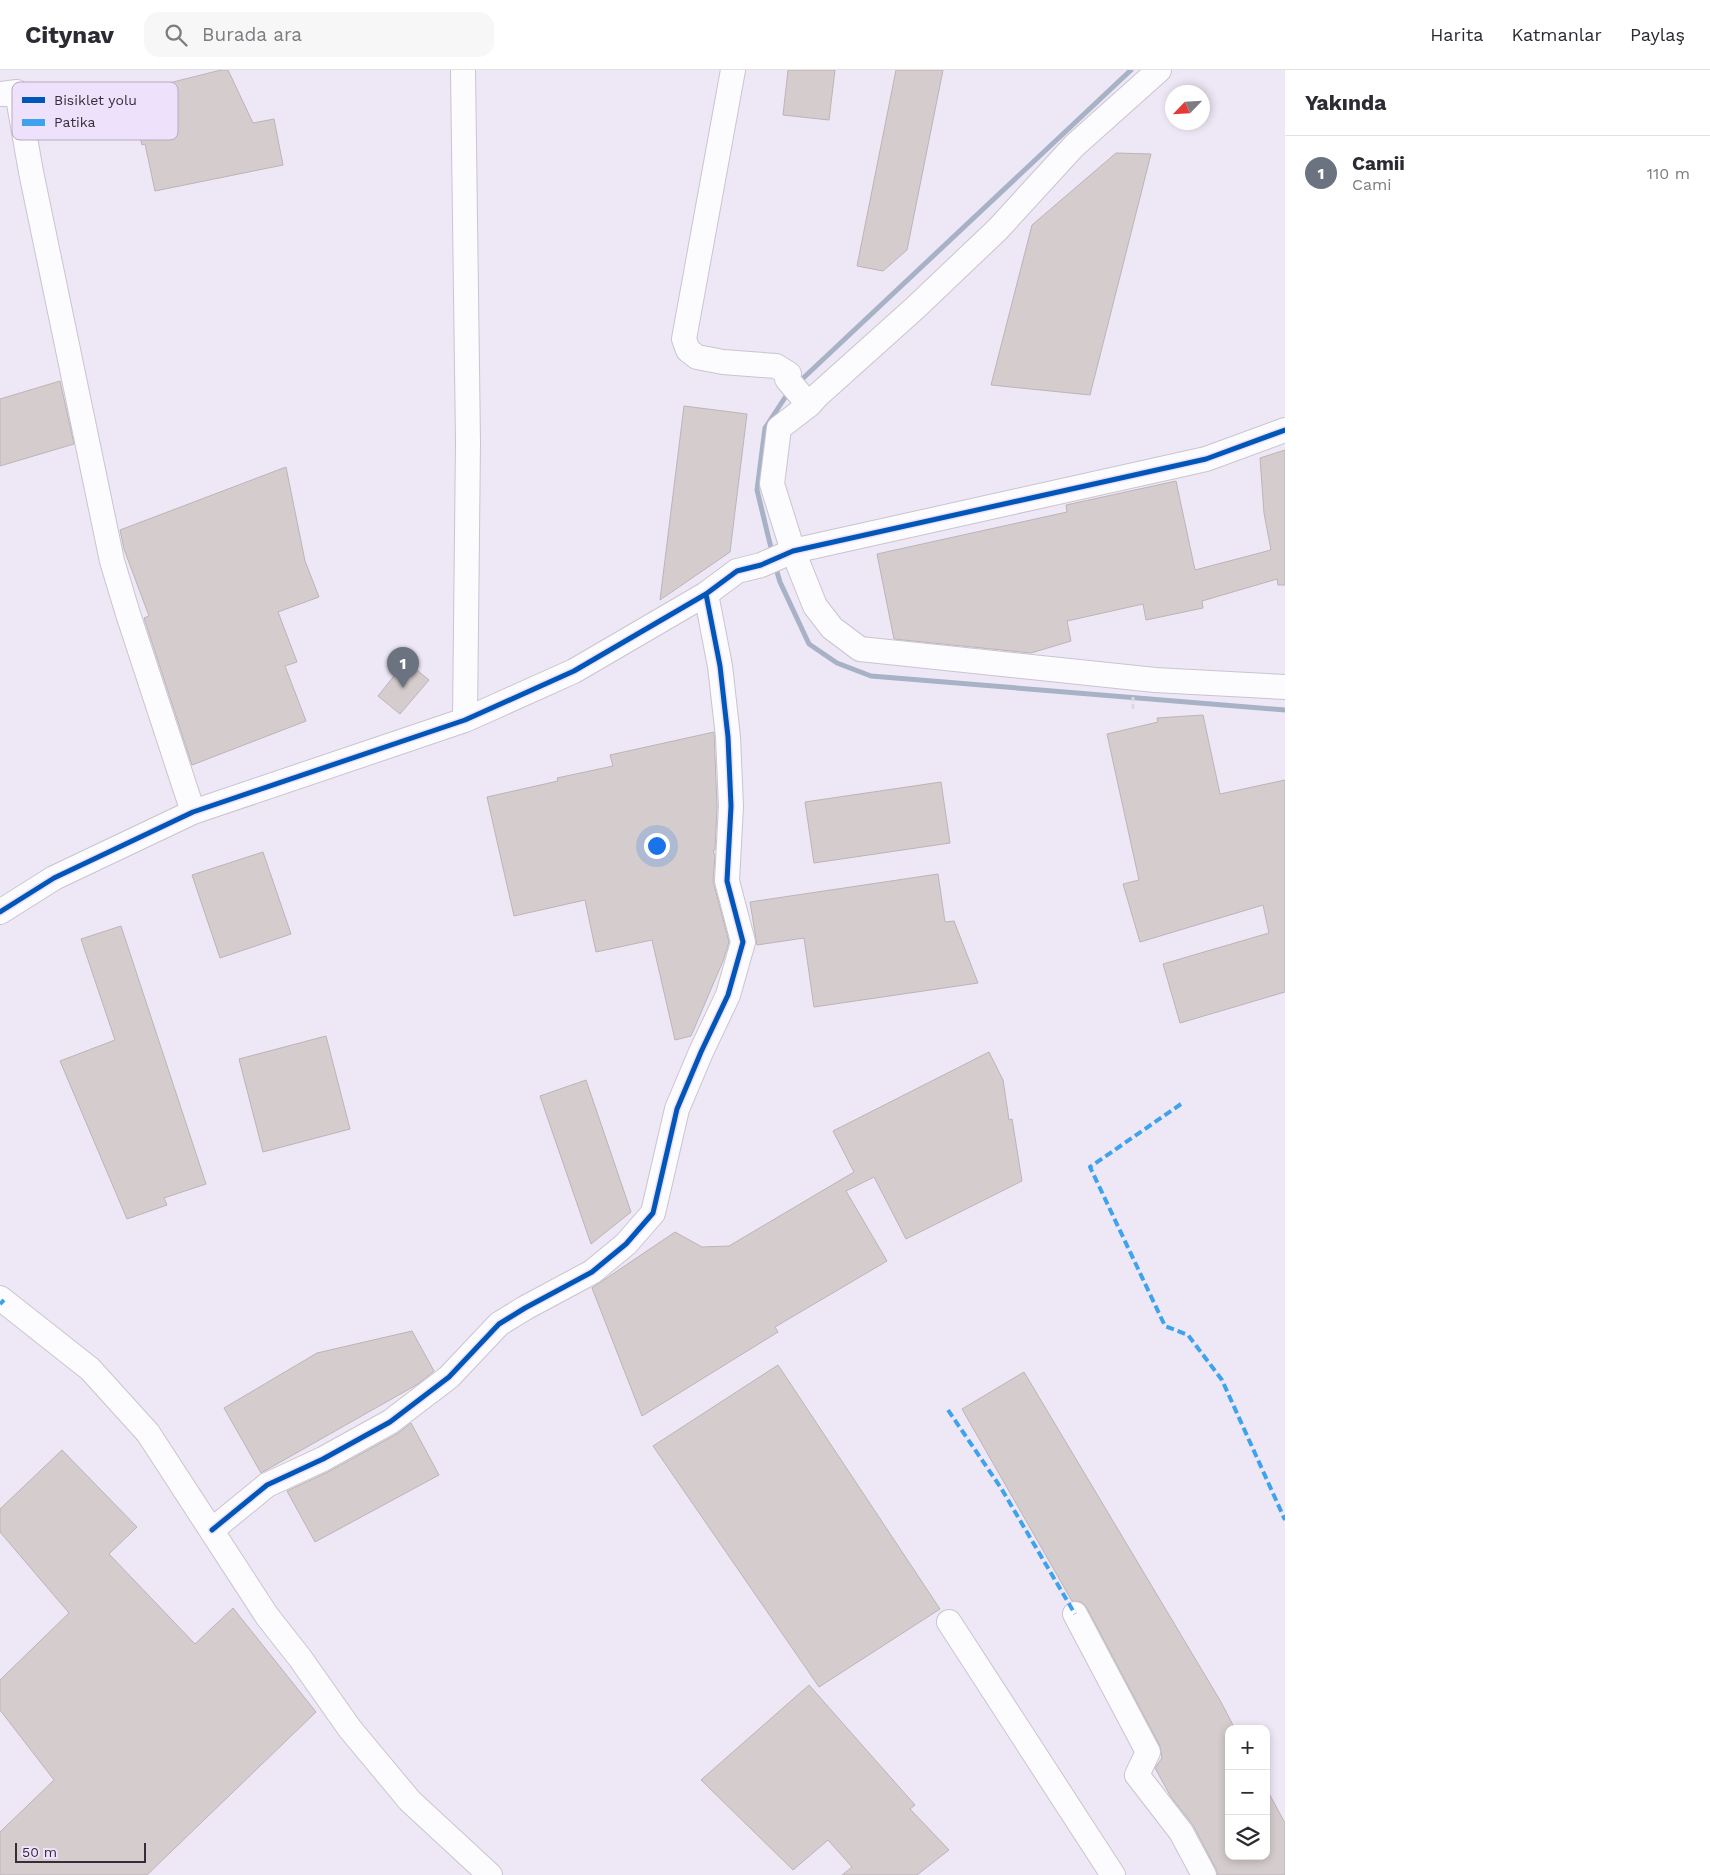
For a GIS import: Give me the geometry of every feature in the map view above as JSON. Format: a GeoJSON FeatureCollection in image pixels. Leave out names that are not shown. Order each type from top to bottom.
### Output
{"type":"FeatureCollection","features":[{"type":"Feature","properties":{"kind":"street"},"geometry":{"type":"LineString","coordinates":[[463,70],[468,442],[464,720]]}},
{"type":"Feature","properties":{"kind":"street"},"geometry":{"type":"LineString","coordinates":[[733,70],[684,339],[688,350],[697,357],[723,362],[776,366],[789,374],[799,392]]}},
{"type":"Feature","properties":{"kind":"street"},"geometry":{"type":"LineString","coordinates":[[799,392],[818,395],[915,308],[998,229],[1074,146],[1159,70]]}},
{"type":"Feature","properties":{"kind":"street"},"geometry":{"type":"LineString","coordinates":[[25,140],[112,561],[193,812]]}},
{"type":"Feature","properties":{"kind":"street"},"geometry":{"type":"LineString","coordinates":[[799,392],[779,428],[772,484],[789,554],[815,606],[832,628],[860,648],[1155,680],[1285,687]]}},
{"type":"Feature","properties":{"kind":"street"},"geometry":{"type":"LineString","coordinates":[[0,912],[54,878],[193,812],[464,720],[574,671],[706,594],[736,571],[761,565],[789,554],[1206,459],[1285,430]]}},
{"type":"Feature","properties":{"kind":"street"},"geometry":{"type":"LineString","coordinates":[[212,1530],[267,1485],[323,1459],[390,1422],[449,1377],[499,1324],[592,1272],[626,1244],[653,1213],[677,1109],[728,995],[743,942],[727,881],[731,806],[728,738],[720,666],[706,594]]}},
{"type":"Feature","properties":{"kind":"street"},"geometry":{"type":"LineString","coordinates":[[0,1298],[90,1369],[148,1433],[267,1616],[300,1658],[350,1729],[410,1801],[490,1875]]}},
{"type":"Feature","properties":{"kind":"street"},"geometry":{"type":"LineString","coordinates":[[1075,1614],[1148,1752],[1137,1775],[1181,1832],[1204,1875]]}},
{"type":"Feature","properties":{"kind":"street"},"geometry":{"type":"LineString","coordinates":[[949,1622],[1113,1875]]}},
{"type":"Feature","properties":{"kind":"building"},"geometry":{"type":"Polygon","coordinates":[[[228,70],[253,123],[274,119],[283,165],[155,191],[145,144],[142,145],[141,140],[178,140],[178,82],[173,82],[228,70]]]}},
{"type":"Feature","properties":{"kind":"building"},"geometry":{"type":"Polygon","coordinates":[[[788,70],[835,70],[829,120],[783,115],[788,70]]]}},
{"type":"Feature","properties":{"kind":"building"},"geometry":{"type":"Polygon","coordinates":[[[896,70],[943,70],[907,250],[883,271],[857,266],[896,70]]]}},
{"type":"Feature","properties":{"kind":"building"},"geometry":{"type":"Polygon","coordinates":[[[1116,153],[1151,154],[1090,395],[991,385],[1032,225],[1116,153]]]}},
{"type":"Feature","properties":{"kind":"building"},"geometry":{"type":"Polygon","coordinates":[[[60,381],[74,444],[0,466],[0,399],[60,381]]]}},
{"type":"Feature","properties":{"kind":"building"},"geometry":{"type":"Polygon","coordinates":[[[684,406],[747,414],[730,552],[660,600],[684,406]]]}},
{"type":"Feature","properties":{"kind":"building"},"geometry":{"type":"Polygon","coordinates":[[[1285,450],[1285,585],[1278,585],[1277,579],[1202,601],[1203,608],[1146,620],[1143,604],[1067,621],[1071,641],[1031,653],[894,639],[877,554],[1067,512],[1066,505],[1176,481],[1195,570],[1271,550],[1264,513],[1260,458],[1285,450]]]}},
{"type":"Feature","properties":{"kind":"building"},"geometry":{"type":"Polygon","coordinates":[[[286,467],[305,561],[319,597],[278,612],[297,662],[285,666],[306,721],[192,765],[144,618],[149,616],[124,549],[120,530],[286,467]]]}},
{"type":"Feature","properties":{"kind":"building"},"geometry":{"type":"Polygon","coordinates":[[[406,661],[429,680],[400,714],[378,696],[406,661]]]}},
{"type":"Feature","properties":{"kind":"building"},"geometry":{"type":"Polygon","coordinates":[[[1203,715],[1220,794],[1285,780],[1285,992],[1180,1023],[1163,964],[1269,933],[1263,905],[1140,942],[1123,884],[1139,880],[1107,734],[1158,722],[1157,718],[1203,715]]]}},
{"type":"Feature","properties":{"kind":"building"},"geometry":{"type":"Polygon","coordinates":[[[714,732],[717,806],[715,850],[713,850],[715,856],[713,881],[729,942],[723,961],[691,1036],[675,1040],[652,940],[596,952],[585,900],[514,916],[487,797],[558,781],[557,778],[613,766],[610,755],[714,732]]]}},
{"type":"Feature","properties":{"kind":"building"},"geometry":{"type":"Polygon","coordinates":[[[941,782],[950,843],[814,863],[805,802],[941,782]]]}},
{"type":"Feature","properties":{"kind":"building"},"geometry":{"type":"Polygon","coordinates":[[[263,852],[291,934],[220,958],[192,875],[263,852]]]}},
{"type":"Feature","properties":{"kind":"building"},"geometry":{"type":"Polygon","coordinates":[[[938,874],[945,922],[954,921],[978,983],[814,1007],[804,938],[757,945],[750,902],[938,874]]]}},
{"type":"Feature","properties":{"kind":"building"},"geometry":{"type":"Polygon","coordinates":[[[121,926],[206,1184],[164,1198],[167,1205],[127,1219],[60,1061],[115,1040],[81,939],[121,926]]]}},
{"type":"Feature","properties":{"kind":"building"},"geometry":{"type":"Polygon","coordinates":[[[326,1036],[350,1129],[263,1152],[239,1059],[326,1036]]]}},
{"type":"Feature","properties":{"kind":"building"},"geometry":{"type":"Polygon","coordinates":[[[989,1052],[1003,1080],[1009,1120],[1012,1119],[1022,1181],[906,1239],[874,1177],[846,1191],[887,1261],[775,1327],[778,1332],[642,1416],[592,1288],[675,1232],[702,1247],[729,1246],[854,1172],[833,1131],[989,1052]]]}},
{"type":"Feature","properties":{"kind":"building"},"geometry":{"type":"Polygon","coordinates":[[[586,1080],[631,1212],[591,1244],[540,1096],[586,1080]]]}},
{"type":"Feature","properties":{"kind":"building"},"geometry":{"type":"Polygon","coordinates":[[[412,1331],[434,1371],[418,1384],[261,1473],[224,1408],[317,1353],[412,1331]]]}},
{"type":"Feature","properties":{"kind":"building"},"geometry":{"type":"Polygon","coordinates":[[[778,1365],[940,1609],[819,1687],[653,1446],[778,1365]]]}},
{"type":"Feature","properties":{"kind":"building"},"geometry":{"type":"Polygon","coordinates":[[[1024,1372],[1233,1725],[1225,1725],[1225,1860],[1270,1860],[1270,1795],[1285,1823],[1285,1875],[1218,1875],[1193,1825],[1171,1797],[1155,1768],[1162,1758],[1160,1746],[1087,1608],[1082,1602],[1072,1601],[962,1409],[1024,1372]]]}},
{"type":"Feature","properties":{"kind":"building"},"geometry":{"type":"Polygon","coordinates":[[[411,1423],[439,1475],[315,1542],[287,1491],[330,1471],[397,1434],[411,1423]]]}},
{"type":"Feature","properties":{"kind":"building"},"geometry":{"type":"Polygon","coordinates":[[[62,1450],[137,1527],[109,1554],[195,1644],[233,1608],[316,1712],[147,1875],[0,1875],[0,1832],[54,1780],[0,1710],[0,1680],[69,1613],[0,1532],[0,1509],[62,1450]]]}},
{"type":"Feature","properties":{"kind":"building"},"geometry":{"type":"Polygon","coordinates":[[[809,1685],[915,1805],[910,1809],[949,1850],[917,1875],[842,1875],[852,1867],[828,1840],[793,1870],[701,1780],[809,1685]]]}},
{"type":"Feature","properties":{"kind":"waterway"},"geometry":{"type":"LineString","coordinates":[[798,383],[1131,70]]}},
{"type":"Feature","properties":{"kind":"waterway"},"geometry":{"type":"LineString","coordinates":[[772,552],[757,490],[765,428],[790,390]]}},
{"type":"Feature","properties":{"kind":"waterway"},"geometry":{"type":"LineString","coordinates":[[775,565],[780,582],[809,644],[837,663],[871,676],[1285,710]]}},
{"type":"Feature","properties":{"kind":"marked path"},"geometry":{"type":"LineString","coordinates":[[1181,1104],[1090,1167],[1165,1326],[1188,1335],[1222,1380],[1285,1520]]}},
{"type":"Feature","properties":{"kind":"marked path"},"geometry":{"type":"LineString","coordinates":[[0,1304],[4,1300]]}},
{"type":"Feature","properties":{"kind":"marked path"},"geometry":{"type":"LineString","coordinates":[[948,1410],[1001,1488],[1075,1614]]}},
{"type":"Feature","properties":{"kind":"cycle path"},"geometry":{"type":"LineString","coordinates":[[0,912],[54,878],[193,812],[465,720],[574,671],[706,594],[737,571],[761,565],[793,551],[1206,459],[1285,430]]}},
{"type":"Feature","properties":{"kind":"cycle path"},"geometry":{"type":"LineString","coordinates":[[212,1530],[267,1485],[323,1459],[390,1422],[449,1377],[499,1324],[592,1272],[626,1244],[653,1213],[677,1109],[728,995],[743,942],[727,881],[731,806],[728,737],[720,666],[706,594]]}},
{"type":"Feature","properties":{"kind":"place","name":"Camii"},"geometry":{"type":"Point","coordinates":[403,688]}}]}
